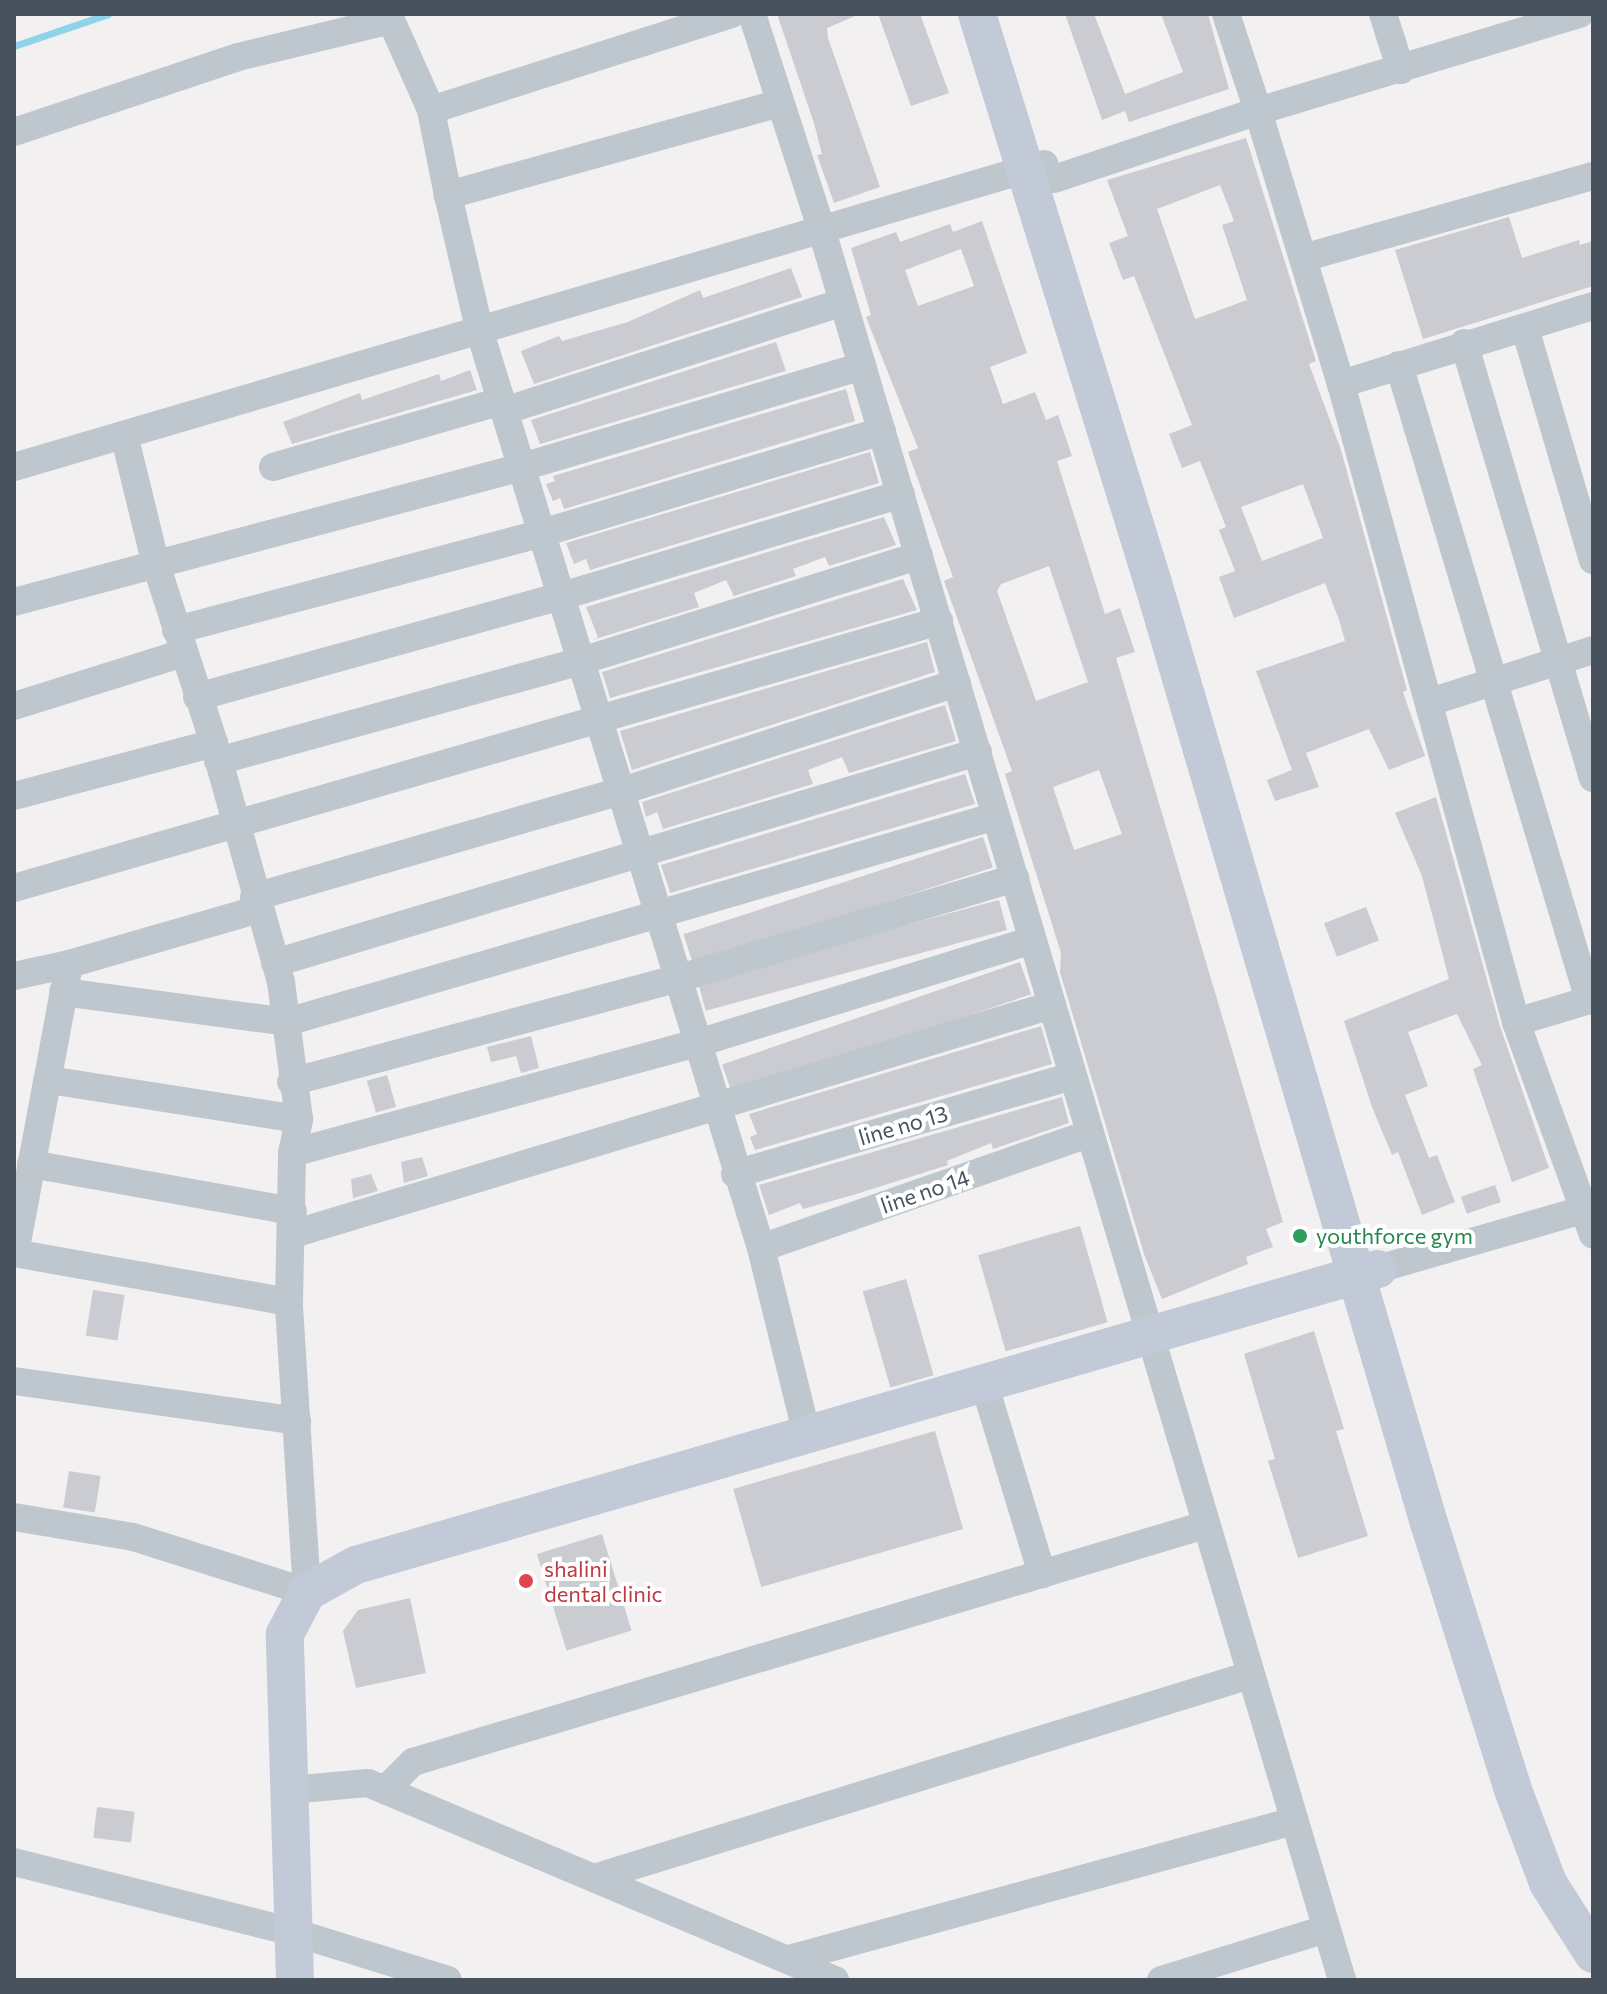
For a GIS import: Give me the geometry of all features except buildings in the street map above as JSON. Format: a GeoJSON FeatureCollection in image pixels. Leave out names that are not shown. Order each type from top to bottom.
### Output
{"type":"FeatureCollection","features":[{"type":"Feature","properties":{"kind":"main road"},"geometry":{"type":"LineString","coordinates":[[977,14],[1044,170]]}},
{"type":"Feature","properties":{"kind":"main road"},"geometry":{"type":"LineString","coordinates":[[1002,14],[1044,170],[1368,1271],[1512,1787],[1548,1883],[1593,1954]]}},
{"type":"Feature","properties":{"kind":"main road"},"geometry":{"type":"LineString","coordinates":[[295,1980],[285,1634],[307,1592],[356,1565],[1368,1271]]}},
{"type":"Feature","properties":{"kind":"main road"},"geometry":{"type":"LineString","coordinates":[[1368,1271],[1544,1838],[1593,1926]]}},
{"type":"Feature","properties":{"kind":"street"},"geometry":{"type":"LineString","coordinates":[[431,110],[732,14]]}},
{"type":"Feature","properties":{"kind":"street"},"geometry":{"type":"LineString","coordinates":[[752,14],[822,231],[901,494],[1147,1335],[1342,1980]]}},
{"type":"Feature","properties":{"kind":"street"},"geometry":{"type":"LineString","coordinates":[[1226,14],[1341,384],[1516,1022],[1591,1217],[1368,1271]]}},
{"type":"Feature","properties":{"kind":"street"},"geometry":{"type":"LineString","coordinates":[[1383,14],[1401,70]]}},
{"type":"Feature","properties":{"kind":"street"},"geometry":{"type":"LineString","coordinates":[[14,467],[822,231],[1401,70],[1580,14]]}},
{"type":"Feature","properties":{"kind":"street"},"geometry":{"type":"LineString","coordinates":[[14,132],[238,57],[391,20],[431,110],[480,332],[680,978],[735,1174],[761,1248],[807,1435]]}},
{"type":"Feature","properties":{"kind":"street"},"geometry":{"type":"LineString","coordinates":[[448,195],[780,103]]}},
{"type":"Feature","properties":{"kind":"street"},"geometry":{"type":"LineString","coordinates":[[1303,258],[1593,176]]}},
{"type":"Feature","properties":{"kind":"street"},"geometry":{"type":"LineString","coordinates":[[273,467],[503,406],[843,302]]}},
{"type":"Feature","properties":{"kind":"street"},"geometry":{"type":"LineString","coordinates":[[1341,384],[1464,343],[1593,306]]}},
{"type":"Feature","properties":{"kind":"street"},"geometry":{"type":"LineString","coordinates":[[1525,328],[1593,560]]}},
{"type":"Feature","properties":{"kind":"street"},"geometry":{"type":"LineString","coordinates":[[1464,343],[1593,778]]}},
{"type":"Feature","properties":{"kind":"street"},"geometry":{"type":"LineString","coordinates":[[1399,365],[1489,680],[1591,1000],[1516,1022]]}},
{"type":"Feature","properties":{"kind":"street"},"geometry":{"type":"LineString","coordinates":[[14,602],[155,561],[522,467],[862,366]]}},
{"type":"Feature","properties":{"kind":"street"},"geometry":{"type":"LineString","coordinates":[[14,706],[180,642],[882,431]]}},
{"type":"Feature","properties":{"kind":"street"},"geometry":{"type":"LineString","coordinates":[[14,1517],[133,1537],[307,1592],[289,1302],[292,1153],[299,1119],[291,1082],[287,1022],[275,963],[216,752],[155,561],[124,435]]}},
{"type":"Feature","properties":{"kind":"street"},"geometry":{"type":"LineString","coordinates":[[197,697],[562,596],[901,494]]}},
{"type":"Feature","properties":{"kind":"street"},"geometry":{"type":"LineString","coordinates":[[14,796],[216,752],[581,661],[919,556]]}},
{"type":"Feature","properties":{"kind":"street"},"geometry":{"type":"LineString","coordinates":[[14,888],[601,723],[939,621]]}},
{"type":"Feature","properties":{"kind":"street"},"geometry":{"type":"LineString","coordinates":[[1430,702],[1489,680],[1593,650]]}},
{"type":"Feature","properties":{"kind":"street"},"geometry":{"type":"LineString","coordinates":[[14,976],[69,964],[957,683]]}},
{"type":"Feature","properties":{"kind":"street"},"geometry":{"type":"LineString","coordinates":[[275,963],[642,856],[978,752]]}},
{"type":"Feature","properties":{"kind":"street"},"geometry":{"type":"LineString","coordinates":[[63,992],[287,1022],[661,917],[996,816]]}},
{"type":"Feature","properties":{"kind":"street"},"geometry":{"type":"LineString","coordinates":[[291,1082],[680,978],[1015,878]]}},
{"type":"Feature","properties":{"kind":"street"},"geometry":{"type":"LineString","coordinates":[[292,1153],[698,1043],[1033,940]]}},
{"type":"Feature","properties":{"kind":"street"},"geometry":{"type":"LineString","coordinates":[[69,964],[14,1253],[289,1302]]}},
{"type":"Feature","properties":{"kind":"street"},"geometry":{"type":"LineString","coordinates":[[31,1164],[293,1222],[716,1108],[1052,1005]]}},
{"type":"Feature","properties":{"kind":"street","name":"line no 13"},"geometry":{"type":"LineString","coordinates":[[735,1174],[1072,1076]]}},
{"type":"Feature","properties":{"kind":"street"},"geometry":{"type":"LineString","coordinates":[[49,1080],[299,1119]]}},
{"type":"Feature","properties":{"kind":"street","name":"line no 14"},"geometry":{"type":"LineString","coordinates":[[761,1248],[1089,1134]]}},
{"type":"Feature","properties":{"kind":"street"},"geometry":{"type":"LineString","coordinates":[[14,1381],[297,1421]]}},
{"type":"Feature","properties":{"kind":"street"},"geometry":{"type":"LineString","coordinates":[[984,1383],[1042,1574]]}},
{"type":"Feature","properties":{"kind":"street"},"geometry":{"type":"LineString","coordinates":[[385,1790],[413,1762],[1205,1525]]}},
{"type":"Feature","properties":{"kind":"street"},"geometry":{"type":"LineString","coordinates":[[597,1877],[1250,1675]]}},
{"type":"Feature","properties":{"kind":"street"},"geometry":{"type":"LineString","coordinates":[[290,1790],[368,1783],[835,1980]]}},
{"type":"Feature","properties":{"kind":"street"},"geometry":{"type":"LineString","coordinates":[[789,1959],[1294,1821]]}},
{"type":"Feature","properties":{"kind":"street"},"geometry":{"type":"LineString","coordinates":[[14,1862],[293,1932],[448,1980]]}},
{"type":"Feature","properties":{"kind":"street"},"geometry":{"type":"LineString","coordinates":[[1161,1980],[1326,1929]]}},
{"type":"Feature","properties":{"kind":"waterway"},"geometry":{"type":"LineString","coordinates":[[14,46],[108,14]]}},
{"type":"Feature","properties":{"kind":"place","name":"youthforce gym"},"geometry":{"type":"Point","coordinates":[1300,1236]}},
{"type":"Feature","properties":{"kind":"place","name":"shalini dental clinic"},"geometry":{"type":"Point","coordinates":[526,1581]}}]}
